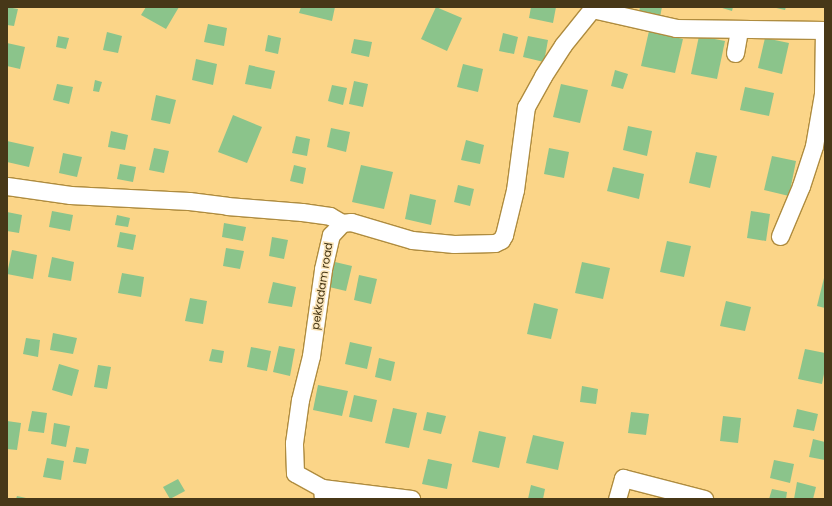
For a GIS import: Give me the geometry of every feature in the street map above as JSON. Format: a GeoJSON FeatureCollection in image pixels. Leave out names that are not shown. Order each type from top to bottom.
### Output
{"type":"FeatureCollection","features":[{"type":"Feature","properties":{"kind":"street"},"geometry":{"type":"LineString","coordinates":[[7,186],[70,195],[189,201],[227,206],[302,212],[330,216],[342,223],[351,222],[412,240],[454,244],[495,243],[501,240],[504,236],[515,190],[526,107],[543,76],[563,45],[593,8],[676,28],[824,30],[823,94],[814,146],[780,236]]}},
{"type":"Feature","properties":{"kind":"street"},"geometry":{"type":"LineString","coordinates":[[735,53],[739,30]]}},
{"type":"Feature","properties":{"kind":"street","name":"pekkadam road"},"geometry":{"type":"LineString","coordinates":[[323,494],[295,473],[294,444],[300,400],[311,356],[323,269],[331,235],[342,223]]}},
{"type":"Feature","properties":{"kind":"street"},"geometry":{"type":"LineString","coordinates":[[617,499],[623,478],[704,499]]}},
{"type":"Feature","properties":{"kind":"street"},"geometry":{"type":"LineString","coordinates":[[323,494],[411,499]]}},
{"type":"Feature","properties":{"kind":"building"},"geometry":{"type":"Polygon","coordinates":[[[7,7],[18,9],[14,26],[7,25],[7,7]]]}},
{"type":"Feature","properties":{"kind":"building"},"geometry":{"type":"Polygon","coordinates":[[[146,7],[179,7],[166,29],[141,15],[146,7]]]}},
{"type":"Feature","properties":{"kind":"building"},"geometry":{"type":"Polygon","coordinates":[[[301,7],[335,7],[332,21],[299,13],[301,7]]]}},
{"type":"Feature","properties":{"kind":"building"},"geometry":{"type":"Polygon","coordinates":[[[436,7],[462,18],[447,51],[421,39],[436,7]]]}},
{"type":"Feature","properties":{"kind":"building"},"geometry":{"type":"Polygon","coordinates":[[[531,7],[556,7],[553,23],[529,18],[531,7]]]}},
{"type":"Feature","properties":{"kind":"building"},"geometry":{"type":"Polygon","coordinates":[[[640,7],[662,7],[660,17],[639,12],[640,7]]]}},
{"type":"Feature","properties":{"kind":"building"},"geometry":{"type":"Polygon","coordinates":[[[719,7],[733,7],[732,11],[719,7]]]}},
{"type":"Feature","properties":{"kind":"building"},"geometry":{"type":"Polygon","coordinates":[[[772,7],[786,7],[785,10],[772,7]]]}},
{"type":"Feature","properties":{"kind":"building"},"geometry":{"type":"Polygon","coordinates":[[[208,24],[227,28],[224,46],[204,42],[208,24]]]}},
{"type":"Feature","properties":{"kind":"building"},"geometry":{"type":"Polygon","coordinates":[[[649,31],[683,39],[675,73],[641,66],[649,31]]]}},
{"type":"Feature","properties":{"kind":"building"},"geometry":{"type":"Polygon","coordinates":[[[107,32],[122,36],[118,53],[103,50],[107,32]]]}},
{"type":"Feature","properties":{"kind":"building"},"geometry":{"type":"Polygon","coordinates":[[[503,33],[518,37],[514,54],[499,51],[503,33]]]}},
{"type":"Feature","properties":{"kind":"building"},"geometry":{"type":"Polygon","coordinates":[[[268,35],[281,38],[278,54],[265,51],[268,35]]]}},
{"type":"Feature","properties":{"kind":"building"},"geometry":{"type":"Polygon","coordinates":[[[58,36],[69,38],[66,49],[56,47],[58,36]]]}},
{"type":"Feature","properties":{"kind":"building"},"geometry":{"type":"Polygon","coordinates":[[[528,36],[548,40],[544,62],[523,57],[528,36]]]}},
{"type":"Feature","properties":{"kind":"building"},"geometry":{"type":"Polygon","coordinates":[[[699,36],[725,41],[717,79],[691,74],[699,36]]]}},
{"type":"Feature","properties":{"kind":"building"},"geometry":{"type":"Polygon","coordinates":[[[765,38],[789,43],[782,74],[758,68],[765,38]]]}},
{"type":"Feature","properties":{"kind":"building"},"geometry":{"type":"Polygon","coordinates":[[[354,39],[372,42],[369,57],[351,53],[354,39]]]}},
{"type":"Feature","properties":{"kind":"building"},"geometry":{"type":"Polygon","coordinates":[[[7,43],[25,47],[20,69],[7,66],[7,43]]]}},
{"type":"Feature","properties":{"kind":"building"},"geometry":{"type":"Polygon","coordinates":[[[196,59],[217,64],[213,85],[192,80],[196,59]]]}},
{"type":"Feature","properties":{"kind":"building"},"geometry":{"type":"Polygon","coordinates":[[[463,64],[483,69],[478,92],[457,87],[463,64]]]}},
{"type":"Feature","properties":{"kind":"building"},"geometry":{"type":"Polygon","coordinates":[[[249,65],[275,71],[271,89],[245,84],[249,65]]]}},
{"type":"Feature","properties":{"kind":"building"},"geometry":{"type":"Polygon","coordinates":[[[615,70],[628,74],[623,89],[611,86],[615,70]]]}},
{"type":"Feature","properties":{"kind":"building"},"geometry":{"type":"Polygon","coordinates":[[[95,80],[102,82],[99,92],[93,91],[95,80]]]}},
{"type":"Feature","properties":{"kind":"building"},"geometry":{"type":"Polygon","coordinates":[[[354,81],[368,84],[363,107],[349,104],[354,81]]]}},
{"type":"Feature","properties":{"kind":"building"},"geometry":{"type":"Polygon","coordinates":[[[57,84],[73,87],[69,104],[53,100],[57,84]]]}},
{"type":"Feature","properties":{"kind":"building"},"geometry":{"type":"Polygon","coordinates":[[[561,84],[588,90],[580,123],[553,117],[561,84]]]}},
{"type":"Feature","properties":{"kind":"building"},"geometry":{"type":"Polygon","coordinates":[[[332,85],[347,88],[343,105],[328,101],[332,85]]]}},
{"type":"Feature","properties":{"kind":"building"},"geometry":{"type":"Polygon","coordinates":[[[745,87],[774,93],[769,116],[740,110],[745,87]]]}},
{"type":"Feature","properties":{"kind":"building"},"geometry":{"type":"Polygon","coordinates":[[[156,95],[176,100],[170,124],[151,120],[156,95]]]}},
{"type":"Feature","properties":{"kind":"building"},"geometry":{"type":"Polygon","coordinates":[[[233,115],[262,127],[247,163],[218,152],[233,115]]]}},
{"type":"Feature","properties":{"kind":"building"},"geometry":{"type":"Polygon","coordinates":[[[628,126],[652,131],[647,156],[623,150],[628,126]]]}},
{"type":"Feature","properties":{"kind":"building"},"geometry":{"type":"Polygon","coordinates":[[[331,128],[350,132],[346,152],[327,147],[331,128]]]}},
{"type":"Feature","properties":{"kind":"building"},"geometry":{"type":"Polygon","coordinates":[[[111,131],[128,135],[125,150],[108,147],[111,131]]]}},
{"type":"Feature","properties":{"kind":"building"},"geometry":{"type":"Polygon","coordinates":[[[296,136],[310,139],[307,156],[292,153],[296,136]]]}},
{"type":"Feature","properties":{"kind":"building"},"geometry":{"type":"Polygon","coordinates":[[[466,140],[484,145],[480,164],[461,160],[466,140]]]}},
{"type":"Feature","properties":{"kind":"building"},"geometry":{"type":"Polygon","coordinates":[[[7,141],[34,147],[29,167],[7,162],[7,141]]]}},
{"type":"Feature","properties":{"kind":"building"},"geometry":{"type":"Polygon","coordinates":[[[154,148],[169,151],[164,173],[149,170],[154,148]]]}},
{"type":"Feature","properties":{"kind":"building"},"geometry":{"type":"Polygon","coordinates":[[[549,148],[569,152],[564,178],[544,174],[549,148]]]}},
{"type":"Feature","properties":{"kind":"building"},"geometry":{"type":"Polygon","coordinates":[[[696,152],[717,156],[710,188],[689,183],[696,152]]]}},
{"type":"Feature","properties":{"kind":"building"},"geometry":{"type":"Polygon","coordinates":[[[63,153],[82,157],[77,177],[59,173],[63,153]]]}},
{"type":"Feature","properties":{"kind":"building"},"geometry":{"type":"Polygon","coordinates":[[[772,156],[796,161],[789,196],[764,190],[772,156]]]}},
{"type":"Feature","properties":{"kind":"building"},"geometry":{"type":"Polygon","coordinates":[[[120,164],[136,167],[133,182],[117,179],[120,164]]]}},
{"type":"Feature","properties":{"kind":"building"},"geometry":{"type":"Polygon","coordinates":[[[294,165],[306,168],[303,184],[290,181],[294,165]]]}},
{"type":"Feature","properties":{"kind":"building"},"geometry":{"type":"Polygon","coordinates":[[[361,165],[393,172],[384,209],[352,202],[361,165]]]}},
{"type":"Feature","properties":{"kind":"building"},"geometry":{"type":"Polygon","coordinates":[[[613,167],[644,174],[639,199],[607,191],[613,167]]]}},
{"type":"Feature","properties":{"kind":"building"},"geometry":{"type":"Polygon","coordinates":[[[458,185],[474,189],[470,206],[454,202],[458,185]]]}},
{"type":"Feature","properties":{"kind":"building"},"geometry":{"type":"Polygon","coordinates":[[[410,194],[436,200],[431,225],[405,219],[410,194]]]}},
{"type":"Feature","properties":{"kind":"building"},"geometry":{"type":"Polygon","coordinates":[[[52,211],[73,215],[70,231],[49,227],[52,211]]]}},
{"type":"Feature","properties":{"kind":"building"},"geometry":{"type":"Polygon","coordinates":[[[751,211],[770,214],[766,241],[747,238],[751,211]]]}},
{"type":"Feature","properties":{"kind":"building"},"geometry":{"type":"Polygon","coordinates":[[[7,212],[22,215],[19,233],[7,231],[7,212]]]}},
{"type":"Feature","properties":{"kind":"building"},"geometry":{"type":"Polygon","coordinates":[[[117,215],[130,218],[128,227],[115,225],[117,215]]]}},
{"type":"Feature","properties":{"kind":"building"},"geometry":{"type":"Polygon","coordinates":[[[224,223],[246,227],[243,241],[222,237],[224,223]]]}},
{"type":"Feature","properties":{"kind":"building"},"geometry":{"type":"Polygon","coordinates":[[[120,232],[136,235],[133,250],[117,247],[120,232]]]}},
{"type":"Feature","properties":{"kind":"building"},"geometry":{"type":"Polygon","coordinates":[[[272,237],[288,240],[284,259],[269,256],[272,237]]]}},
{"type":"Feature","properties":{"kind":"building"},"geometry":{"type":"Polygon","coordinates":[[[667,241],[691,246],[684,277],[660,272],[667,241]]]}},
{"type":"Feature","properties":{"kind":"building"},"geometry":{"type":"Polygon","coordinates":[[[226,248],[244,251],[240,269],[223,266],[226,248]]]}},
{"type":"Feature","properties":{"kind":"building"},"geometry":{"type":"Polygon","coordinates":[[[12,250],[37,255],[33,279],[7,274],[12,250]]]}},
{"type":"Feature","properties":{"kind":"building"},"geometry":{"type":"Polygon","coordinates":[[[52,257],[74,262],[71,281],[48,277],[52,257]]]}},
{"type":"Feature","properties":{"kind":"building"},"geometry":{"type":"Polygon","coordinates":[[[335,262],[352,266],[346,291],[329,287],[335,262]]]}},
{"type":"Feature","properties":{"kind":"building"},"geometry":{"type":"Polygon","coordinates":[[[582,262],[610,268],[603,299],[575,293],[582,262]]]}},
{"type":"Feature","properties":{"kind":"building"},"geometry":{"type":"Polygon","coordinates":[[[122,273],[144,277],[141,297],[118,293],[122,273]]]}},
{"type":"Feature","properties":{"kind":"building"},"geometry":{"type":"Polygon","coordinates":[[[359,275],[377,279],[371,304],[354,300],[359,275]]]}},
{"type":"Feature","properties":{"kind":"building"},"geometry":{"type":"Polygon","coordinates":[[[824,278],[825,279],[825,308],[817,306],[824,278]]]}},
{"type":"Feature","properties":{"kind":"building"},"geometry":{"type":"Polygon","coordinates":[[[273,282],[296,287],[292,307],[268,303],[273,282]]]}},
{"type":"Feature","properties":{"kind":"building"},"geometry":{"type":"Polygon","coordinates":[[[190,298],[207,301],[203,324],[185,321],[190,298]]]}},
{"type":"Feature","properties":{"kind":"building"},"geometry":{"type":"Polygon","coordinates":[[[726,301],[751,307],[745,331],[720,326],[726,301]]]}},
{"type":"Feature","properties":{"kind":"building"},"geometry":{"type":"Polygon","coordinates":[[[534,303],[558,309],[551,339],[527,334],[534,303]]]}},
{"type":"Feature","properties":{"kind":"building"},"geometry":{"type":"Polygon","coordinates":[[[53,333],[77,338],[73,354],[50,350],[53,333]]]}},
{"type":"Feature","properties":{"kind":"building"},"geometry":{"type":"Polygon","coordinates":[[[26,338],[40,340],[38,357],[23,354],[26,338]]]}},
{"type":"Feature","properties":{"kind":"building"},"geometry":{"type":"Polygon","coordinates":[[[350,342],[372,347],[367,369],[345,364],[350,342]]]}},
{"type":"Feature","properties":{"kind":"building"},"geometry":{"type":"Polygon","coordinates":[[[279,346],[295,349],[290,376],[273,372],[279,346]]]}},
{"type":"Feature","properties":{"kind":"building"},"geometry":{"type":"Polygon","coordinates":[[[251,347],[271,351],[267,371],[247,367],[251,347]]]}},
{"type":"Feature","properties":{"kind":"building"},"geometry":{"type":"Polygon","coordinates":[[[212,349],[224,351],[222,363],[209,361],[212,349]]]}},
{"type":"Feature","properties":{"kind":"building"},"geometry":{"type":"Polygon","coordinates":[[[805,349],[825,353],[825,369],[822,384],[798,379],[805,349]]]}},
{"type":"Feature","properties":{"kind":"building"},"geometry":{"type":"Polygon","coordinates":[[[379,358],[395,362],[391,381],[375,377],[379,358]]]}},
{"type":"Feature","properties":{"kind":"building"},"geometry":{"type":"Polygon","coordinates":[[[59,364],[79,370],[72,396],[52,390],[59,364]]]}},
{"type":"Feature","properties":{"kind":"building"},"geometry":{"type":"Polygon","coordinates":[[[98,365],[111,367],[107,389],[94,387],[98,365]]]}},
{"type":"Feature","properties":{"kind":"building"},"geometry":{"type":"Polygon","coordinates":[[[318,385],[348,391],[342,416],[313,410],[318,385]]]}},
{"type":"Feature","properties":{"kind":"building"},"geometry":{"type":"Polygon","coordinates":[[[582,386],[598,389],[596,404],[580,402],[582,386]]]}},
{"type":"Feature","properties":{"kind":"building"},"geometry":{"type":"Polygon","coordinates":[[[354,395],[377,400],[372,422],[349,417],[354,395]]]}},
{"type":"Feature","properties":{"kind":"building"},"geometry":{"type":"Polygon","coordinates":[[[393,408],[417,413],[409,448],[385,443],[393,408]]]}},
{"type":"Feature","properties":{"kind":"building"},"geometry":{"type":"Polygon","coordinates":[[[797,409],[818,414],[814,431],[793,427],[797,409]]]}},
{"type":"Feature","properties":{"kind":"building"},"geometry":{"type":"Polygon","coordinates":[[[32,411],[47,413],[44,433],[28,431],[32,411]]]}},
{"type":"Feature","properties":{"kind":"building"},"geometry":{"type":"Polygon","coordinates":[[[427,412],[446,416],[441,434],[423,430],[427,412]]]}},
{"type":"Feature","properties":{"kind":"building"},"geometry":{"type":"Polygon","coordinates":[[[631,412],[649,414],[646,435],[628,433],[631,412]]]}},
{"type":"Feature","properties":{"kind":"building"},"geometry":{"type":"Polygon","coordinates":[[[723,416],[741,418],[738,443],[720,441],[723,416]]]}},
{"type":"Feature","properties":{"kind":"building"},"geometry":{"type":"Polygon","coordinates":[[[7,421],[21,423],[17,450],[7,449],[7,421]]]}},
{"type":"Feature","properties":{"kind":"building"},"geometry":{"type":"Polygon","coordinates":[[[54,423],[70,426],[66,447],[51,444],[54,423]]]}},
{"type":"Feature","properties":{"kind":"building"},"geometry":{"type":"Polygon","coordinates":[[[479,431],[506,437],[499,468],[472,462],[479,431]]]}},
{"type":"Feature","properties":{"kind":"building"},"geometry":{"type":"Polygon","coordinates":[[[533,435],[564,442],[558,470],[526,463],[533,435]]]}},
{"type":"Feature","properties":{"kind":"building"},"geometry":{"type":"Polygon","coordinates":[[[813,439],[825,442],[825,460],[809,457],[813,439]]]}},
{"type":"Feature","properties":{"kind":"building"},"geometry":{"type":"Polygon","coordinates":[[[76,447],[89,449],[86,464],[73,462],[76,447]]]}},
{"type":"Feature","properties":{"kind":"building"},"geometry":{"type":"Polygon","coordinates":[[[47,458],[64,461],[61,480],[43,477],[47,458]]]}},
{"type":"Feature","properties":{"kind":"building"},"geometry":{"type":"Polygon","coordinates":[[[428,459],[452,464],[447,489],[422,484],[428,459]]]}},
{"type":"Feature","properties":{"kind":"building"},"geometry":{"type":"Polygon","coordinates":[[[774,460],[794,464],[790,483],[770,478],[774,460]]]}},
{"type":"Feature","properties":{"kind":"building"},"geometry":{"type":"Polygon","coordinates":[[[178,479],[185,491],[170,499],[163,487],[178,479]]]}},
{"type":"Feature","properties":{"kind":"building"},"geometry":{"type":"Polygon","coordinates":[[[797,482],[816,487],[813,499],[794,499],[797,482]]]}},
{"type":"Feature","properties":{"kind":"building"},"geometry":{"type":"Polygon","coordinates":[[[531,485],[545,489],[543,499],[528,499],[531,485]]]}},
{"type":"Feature","properties":{"kind":"building"},"geometry":{"type":"Polygon","coordinates":[[[772,489],[787,492],[786,499],[769,499],[772,489]]]}},
{"type":"Feature","properties":{"kind":"building"},"geometry":{"type":"Polygon","coordinates":[[[17,496],[26,498],[26,499],[16,499],[17,496]]]}}]}
